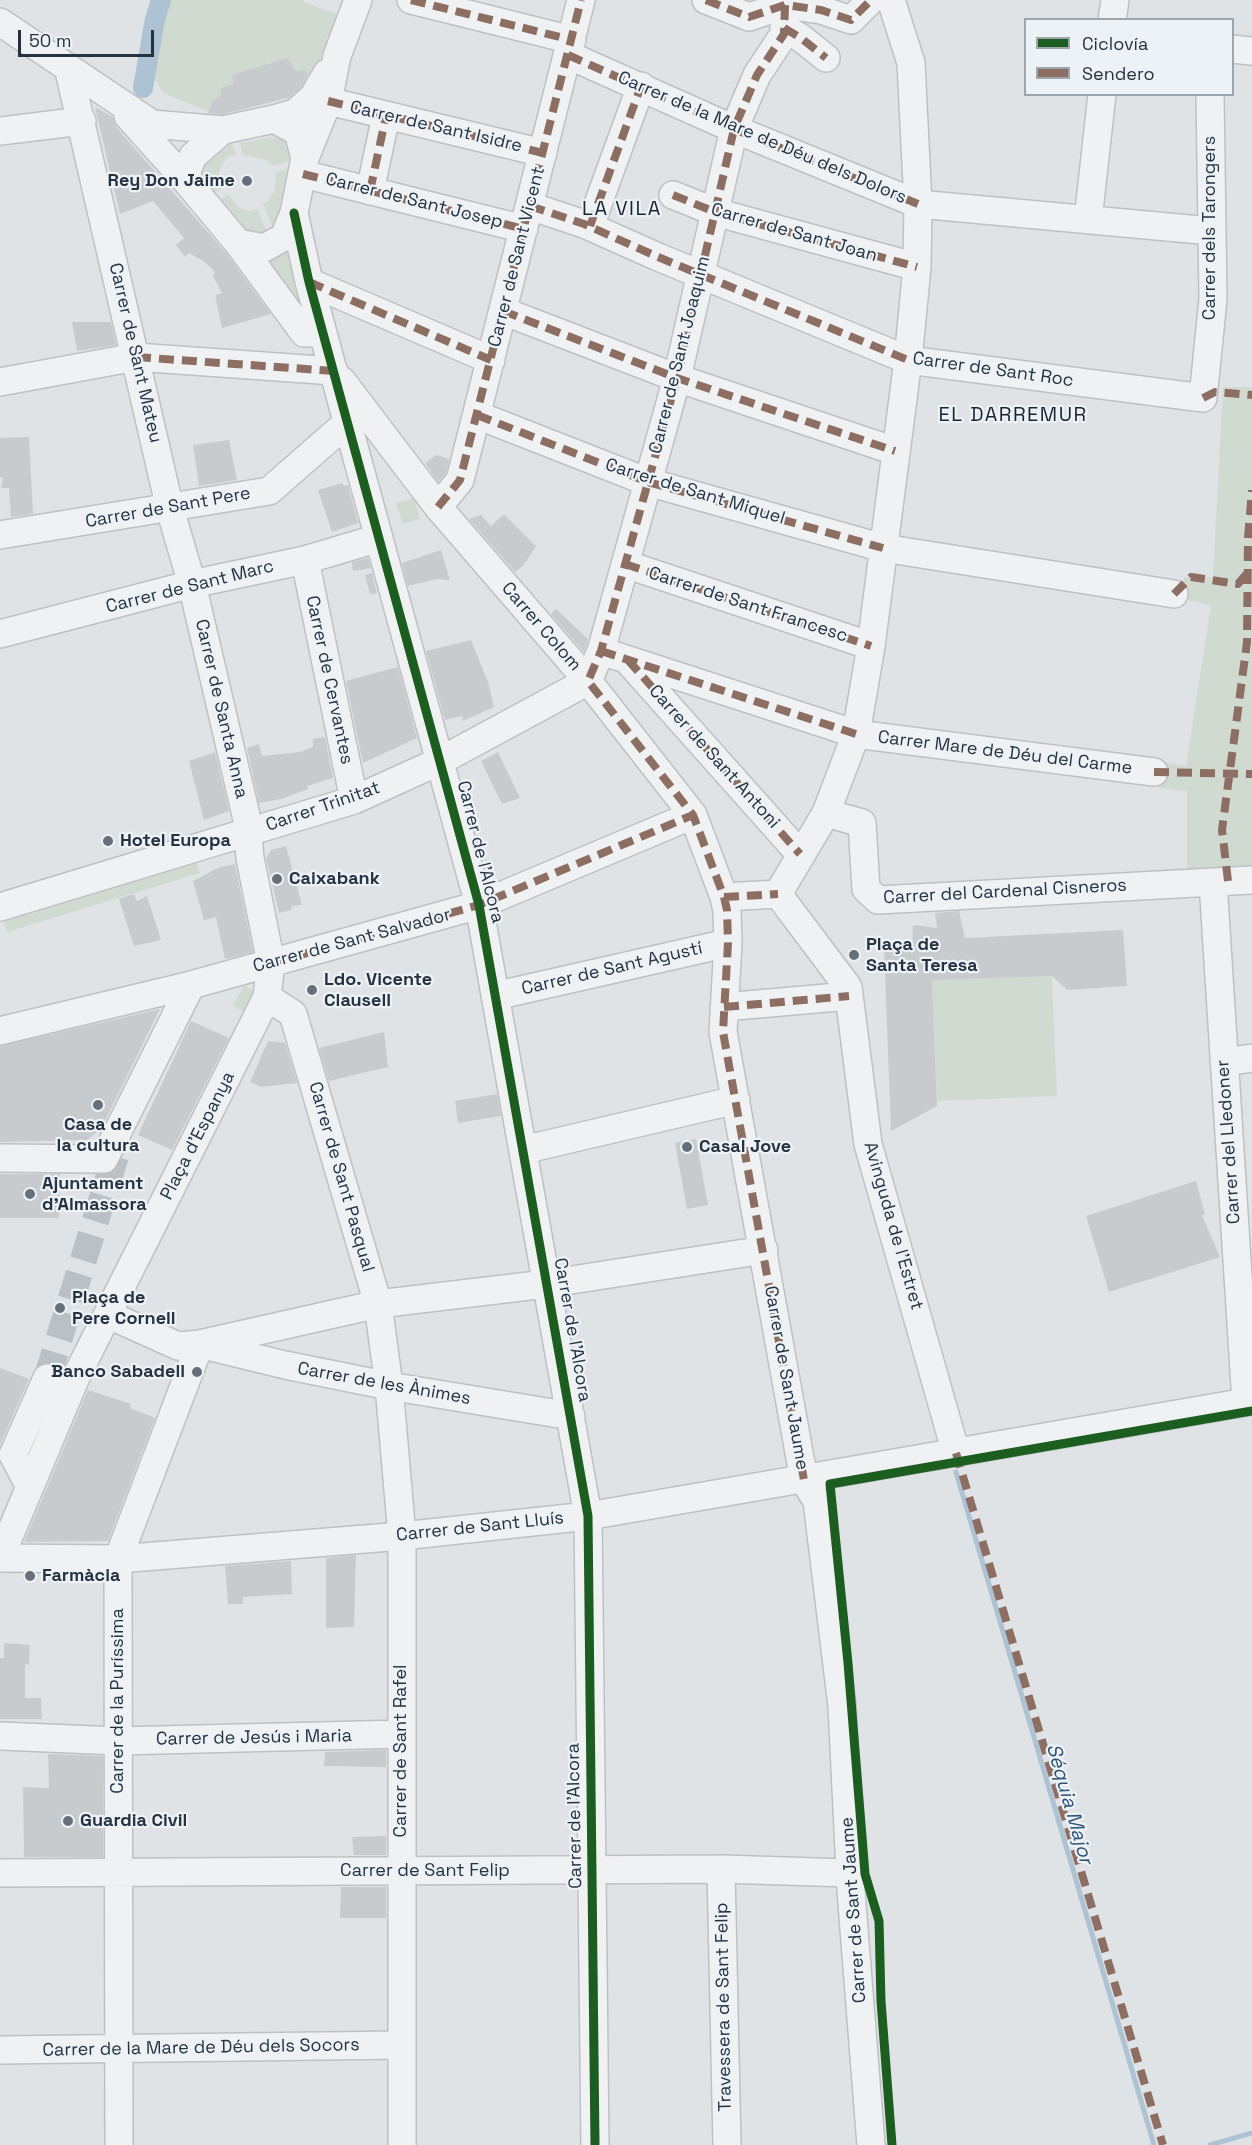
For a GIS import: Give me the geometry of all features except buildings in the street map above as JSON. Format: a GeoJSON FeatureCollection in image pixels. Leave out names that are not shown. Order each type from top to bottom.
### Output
{"type":"FeatureCollection","features":[{"type":"Feature","properties":{"kind":"street"},"geometry":{"type":"LineString","coordinates":[[238,243],[264,248],[284,237],[294,213],[304,166],[328,101],[337,57],[358,0]]}},
{"type":"Feature","properties":{"kind":"street","name":"Carrer de la Mare de Déu dels Dolors"},"geometry":{"type":"LineString","coordinates":[[411,0],[570,48],[641,86],[734,129],[918,204],[1210,231]]}},
{"type":"Feature","properties":{"kind":"street","name":"Carrer de Sant Vicent"},"geometry":{"type":"LineString","coordinates":[[438,507],[460,480],[581,0]]}},
{"type":"Feature","properties":{"kind":"street"},"geometry":{"type":"LineString","coordinates":[[706,0],[749,17],[784,23],[821,10],[851,20],[871,0]]}},
{"type":"Feature","properties":{"kind":"street"},"geometry":{"type":"LineString","coordinates":[[778,894],[826,813],[856,734],[871,646],[908,360],[917,267],[918,204],[911,63],[891,0]]}},
{"type":"Feature","properties":{"kind":"street"},"geometry":{"type":"LineString","coordinates":[[1112,18],[1115,0]]}},
{"type":"Feature","properties":{"kind":"street"},"geometry":{"type":"LineString","coordinates":[[0,22],[152,124],[223,130],[296,113],[313,97],[337,57]]}},
{"type":"Feature","properties":{"kind":"street"},"geometry":{"type":"LineString","coordinates":[[784,23],[826,58]]}},
{"type":"Feature","properties":{"kind":"street","name":"Carrer de Sant Joaquim"},"geometry":{"type":"LineString","coordinates":[[588,681],[601,651],[677,378],[734,129],[757,75],[784,23]]}},
{"type":"Feature","properties":{"kind":"street"},"geometry":{"type":"LineString","coordinates":[[1234,49],[1252,51]]}},
{"type":"Feature","properties":{"kind":"street","name":"Carrer de Sant Mateu"},"geometry":{"type":"LineString","coordinates":[[68,67],[170,509],[192,584]]}},
{"type":"Feature","properties":{"kind":"street"},"geometry":{"type":"LineString","coordinates":[[590,226],[641,86]]}},
{"type":"Feature","properties":{"kind":"street"},"geometry":{"type":"LineString","coordinates":[[0,131],[82,121],[90,108],[109,95]]}},
{"type":"Feature","properties":{"kind":"street"},"geometry":{"type":"LineString","coordinates":[[109,95],[238,243],[304,333],[324,333]]}},
{"type":"Feature","properties":{"kind":"street"},"geometry":{"type":"LineString","coordinates":[[1088,220],[1102,96]]}},
{"type":"Feature","properties":{"kind":"street","name":"Carrer dels Tarongers"},"geometry":{"type":"LineString","coordinates":[[1203,398],[1213,299],[1210,231],[1210,96]]}},
{"type":"Feature","properties":{"kind":"street","name":"Carrer de Sant Isidre"},"geometry":{"type":"LineString","coordinates":[[328,101],[543,153]]}},
{"type":"Feature","properties":{"kind":"street"},"geometry":{"type":"LineString","coordinates":[[370,191],[386,116]]}},
{"type":"Feature","properties":{"kind":"street"},"geometry":{"type":"LineString","coordinates":[[274,119],[298,132],[304,166]]}},
{"type":"Feature","properties":{"kind":"street"},"geometry":{"type":"LineString","coordinates":[[188,183],[187,171],[193,156],[223,130]]}},
{"type":"Feature","properties":{"kind":"street","name":"Carrer de Sant Josep"},"geometry":{"type":"LineString","coordinates":[[304,166],[370,191],[590,226]]}},
{"type":"Feature","properties":{"kind":"street","name":"Carrer de Sant Joan"},"geometry":{"type":"LineString","coordinates":[[673,195],[715,212],[917,267]]}},
{"type":"Feature","properties":{"kind":"street","name":"Carrer de l'Alcora"},"geometry":{"type":"LineString","coordinates":[[294,213],[309,282],[479,906],[588,1516],[596,2145]]}},
{"type":"Feature","properties":{"kind":"street","name":"Carrer de Sant Roc"},"geometry":{"type":"LineString","coordinates":[[590,226],[658,257],[908,360],[1203,398]]}},
{"type":"Feature","properties":{"kind":"street"},"geometry":{"type":"LineString","coordinates":[[309,282],[491,360]]}},
{"type":"Feature","properties":{"kind":"street"},"geometry":{"type":"LineString","coordinates":[[503,311],[677,378],[895,451]]}},
{"type":"Feature","properties":{"kind":"street"},"geometry":{"type":"LineString","coordinates":[[0,382],[136,357],[334,371]]}},
{"type":"Feature","properties":{"kind":"street","name":"Carrer Colom"},"geometry":{"type":"LineString","coordinates":[[334,371],[438,507],[588,681],[693,815],[724,897]]}},
{"type":"Feature","properties":{"kind":"street","name":"Carrer de Sant Miquel"},"geometry":{"type":"LineString","coordinates":[[477,415],[648,482],[883,548],[1174,594]]}},
{"type":"Feature","properties":{"kind":"street","name":"Carrer de Sant Pere"},"geometry":{"type":"LineString","coordinates":[[0,535],[269,491],[348,422]]}},
{"type":"Feature","properties":{"kind":"street","name":"Carrer de Sant Marc"},"geometry":{"type":"LineString","coordinates":[[0,634],[192,584],[305,560],[379,538]]}},
{"type":"Feature","properties":{"kind":"street","name":"Carrer de Cervantes"},"geometry":{"type":"LineString","coordinates":[[305,560],[354,800]]}},
{"type":"Feature","properties":{"kind":"street","name":"Carrer de Sant Francesc"},"geometry":{"type":"LineString","coordinates":[[626,564],[871,646]]}},
{"type":"Feature","properties":{"kind":"street","name":"Carrer de Santa Anna"},"geometry":{"type":"LineString","coordinates":[[192,584],[248,833]]}},
{"type":"Feature","properties":{"kind":"street","name":"Carrer Mare de Déu del Carme"},"geometry":{"type":"LineString","coordinates":[[601,651],[856,734],[1154,772]]}},
{"type":"Feature","properties":{"kind":"street","name":"Carrer de Sant Antoni"},"geometry":{"type":"LineString","coordinates":[[628,660],[800,854]]}},
{"type":"Feature","properties":{"kind":"street","name":"Carrer Trinitat"},"geometry":{"type":"LineString","coordinates":[[0,907],[354,800],[440,760],[588,681]]}},
{"type":"Feature","properties":{"kind":"street","name":"Carrer del Cardenal Cisneros"},"geometry":{"type":"LineString","coordinates":[[826,813],[862,823],[866,889],[878,900],[1252,880]]}},
{"type":"Feature","properties":{"kind":"street","name":"Carrer de Sant Salvador"},"geometry":{"type":"LineString","coordinates":[[0,1031],[191,985],[479,906],[693,815]]}},
{"type":"Feature","properties":{"kind":"street"},"geometry":{"type":"LineString","coordinates":[[248,833],[250,858],[271,963],[267,997]]}},
{"type":"Feature","properties":{"kind":"street","name":"Carrer del Lledoner"},"geometry":{"type":"LineString","coordinates":[[1213,882],[1249,1401]]}},
{"type":"Feature","properties":{"kind":"street"},"geometry":{"type":"LineString","coordinates":[[724,897],[778,894]]}},
{"type":"Feature","properties":{"kind":"street"},"geometry":{"type":"LineString","coordinates":[[724,1007],[849,996],[848,987],[778,894]]}},
{"type":"Feature","properties":{"kind":"street","name":"Carrer de Sant Jaume"},"geometry":{"type":"LineString","coordinates":[[724,897],[727,910],[728,943],[723,1032],[804,1480],[817,1501],[842,1707],[849,1873],[871,2145]]}},
{"type":"Feature","properties":{"kind":"street","name":"Carrer de Sant Agustí"},"geometry":{"type":"LineString","coordinates":[[495,996],[728,943]]}},
{"type":"Feature","properties":{"kind":"street"},"geometry":{"type":"LineString","coordinates":[[0,1158],[104,1159],[191,985]]}},
{"type":"Feature","properties":{"kind":"street","name":"Avinguda de l'Estret"},"geometry":{"type":"LineString","coordinates":[[849,996],[868,1144],[956,1453]]}},
{"type":"Feature","properties":{"kind":"street","name":"Carrer de Sant Pasqual"},"geometry":{"type":"LineString","coordinates":[[267,997],[293,1014],[378,1304],[389,1386],[402,1536]]}},
{"type":"Feature","properties":{"kind":"street","name":"Plaça d'Espanya"},"geometry":{"type":"LineString","coordinates":[[111,1311],[267,997]]}},
{"type":"Feature","properties":{"kind":"street"},"geometry":{"type":"LineString","coordinates":[[1224,1062],[1252,1058]]}},
{"type":"Feature","properties":{"kind":"street"},"geometry":{"type":"LineString","coordinates":[[523,1150],[736,1100]]}},
{"type":"Feature","properties":{"kind":"street"},"geometry":{"type":"LineString","coordinates":[[121,1138],[130,1118],[130,1108]]}},
{"type":"Feature","properties":{"kind":"street"},"geometry":{"type":"LineString","coordinates":[[0,1558],[76,1377],[111,1311],[178,1346],[200,1344],[378,1304],[546,1284],[764,1250]]}},
{"type":"Feature","properties":{"kind":"street","name":"Carrer de les Ànimes"},"geometry":{"type":"LineString","coordinates":[[200,1344],[285,1365],[389,1386],[571,1416]]}},
{"type":"Feature","properties":{"kind":"street","name":"Carrer de la Puríssima"},"geometry":{"type":"LineString","coordinates":[[119,2145],[118,1559],[200,1344]]}},
{"type":"Feature","properties":{"kind":"street"},"geometry":{"type":"LineString","coordinates":[[30,1487],[13,1455],[47,1378]]}},
{"type":"Feature","properties":{"kind":"street","name":"Carrer de Sant Lluís"},"geometry":{"type":"LineString","coordinates":[[0,1558],[118,1559],[402,1536],[588,1516],[1249,1401]]}},
{"type":"Feature","properties":{"kind":"street","name":"Carrer de Sant Rafel"},"geometry":{"type":"LineString","coordinates":[[402,1536],[402,2145]]}},
{"type":"Feature","properties":{"kind":"street","name":"Carrer de Jesús i Maria"},"geometry":{"type":"LineString","coordinates":[[0,1736],[118,1740],[401,1734]]}},
{"type":"Feature","properties":{"kind":"street","name":"Carrer de Sant Felip"},"geometry":{"type":"LineString","coordinates":[[0,1873],[721,1869],[849,1873]]}},
{"type":"Feature","properties":{"kind":"street","name":"Travessera de Sant Felip"},"geometry":{"type":"LineString","coordinates":[[721,1869],[727,2145]]}},
{"type":"Feature","properties":{"kind":"street","name":"Carrer de la Mare de Déu dels Socors"},"geometry":{"type":"LineString","coordinates":[[0,2050],[402,2045]]}},
{"type":"Feature","properties":{"kind":"shaded area"},"geometry":{"type":"Polygon","coordinates":[[[166,0],[300,0],[338,15],[307,93],[219,116],[163,93],[150,71],[158,50],[157,26],[166,0]]]}},
{"type":"Feature","properties":{"kind":"shaded area"},"geometry":{"type":"Polygon","coordinates":[[[271,137],[281,139],[287,145],[292,160],[274,166],[264,159],[243,155],[240,143],[271,137]]]}},
{"type":"Feature","properties":{"kind":"shaded area"},"geometry":{"type":"Polygon","coordinates":[[[232,144],[236,155],[228,157],[221,166],[218,177],[222,188],[211,195],[199,175],[200,168],[221,147],[232,144]]]}},
{"type":"Feature","properties":{"kind":"shaded area"},"geometry":{"type":"Polygon","coordinates":[[[292,168],[278,222],[273,228],[263,204],[269,200],[275,189],[276,172],[292,168]]]}},
{"type":"Feature","properties":{"kind":"shaded area"},"geometry":{"type":"Polygon","coordinates":[[[228,195],[239,208],[250,211],[257,209],[267,232],[259,235],[247,232],[217,201],[228,195]]]}},
{"type":"Feature","properties":{"kind":"shaded area"},"geometry":{"type":"Polygon","coordinates":[[[294,244],[312,330],[252,258],[294,244]]]}},
{"type":"Feature","properties":{"kind":"shaded area"},"geometry":{"type":"Polygon","coordinates":[[[1223,387],[1252,387],[1252,868],[1187,869],[1187,791],[1158,788],[1160,761],[1186,766],[1211,605],[1183,599],[1184,577],[1213,577],[1223,387]]]}},
{"type":"Feature","properties":{"kind":"shaded area"},"geometry":{"type":"Polygon","coordinates":[[[414,498],[420,519],[403,524],[396,503],[414,498]]]}},
{"type":"Feature","properties":{"kind":"shaded area"},"geometry":{"type":"Polygon","coordinates":[[[196,860],[200,873],[7,932],[3,919],[196,860]]]}},
{"type":"Feature","properties":{"kind":"shaded area"},"geometry":{"type":"Polygon","coordinates":[[[1052,976],[1057,1096],[937,1101],[932,980],[1052,976]]]}},
{"type":"Feature","properties":{"kind":"shaded area"},"geometry":{"type":"Polygon","coordinates":[[[244,985],[257,992],[247,1014],[233,1005],[244,985]]]}},
{"type":"Feature","properties":{"kind":"waterway"},"geometry":{"type":"LineString","coordinates":[[143,88],[155,19],[161,0]]}},
{"type":"Feature","properties":{"kind":"waterway","name":"Séquia Major"},"geometry":{"type":"LineString","coordinates":[[956,1472],[1154,2145]]}},
{"type":"Feature","properties":{"kind":"waterway"},"geometry":{"type":"LineString","coordinates":[[1210,2145],[1252,2133]]}},
{"type":"Feature","properties":{"kind":"tunnel"},"geometry":{"type":"LineString","coordinates":[[47,1378],[121,1138]]}},
{"type":"Feature","properties":{"kind":"marked path"},"geometry":{"type":"LineString","coordinates":[[411,0],[572,40]]}},
{"type":"Feature","properties":{"kind":"marked path"},"geometry":{"type":"LineString","coordinates":[[438,507],[460,480],[581,0]]}},
{"type":"Feature","properties":{"kind":"marked path"},"geometry":{"type":"LineString","coordinates":[[706,0],[749,17],[785,5],[821,10],[851,20],[871,0]]}},
{"type":"Feature","properties":{"kind":"marked path"},"geometry":{"type":"LineString","coordinates":[[785,5],[784,34],[757,75],[734,129],[677,378],[601,651],[588,681],[693,815],[724,897],[727,910],[728,943],[723,1032],[804,1480]]}},
{"type":"Feature","properties":{"kind":"marked path"},"geometry":{"type":"LineString","coordinates":[[784,28],[826,58]]}},
{"type":"Feature","properties":{"kind":"marked path"},"geometry":{"type":"LineString","coordinates":[[568,55],[734,129],[918,204]]}},
{"type":"Feature","properties":{"kind":"marked path"},"geometry":{"type":"LineString","coordinates":[[590,226],[641,86]]}},
{"type":"Feature","properties":{"kind":"marked path"},"geometry":{"type":"LineString","coordinates":[[328,101],[543,153]]}},
{"type":"Feature","properties":{"kind":"marked path"},"geometry":{"type":"LineString","coordinates":[[370,191],[386,116]]}},
{"type":"Feature","properties":{"kind":"marked path"},"geometry":{"type":"LineString","coordinates":[[303,174],[524,229]]}},
{"type":"Feature","properties":{"kind":"marked path"},"geometry":{"type":"LineString","coordinates":[[673,195],[715,212],[917,267]]}},
{"type":"Feature","properties":{"kind":"marked path"},"geometry":{"type":"LineString","coordinates":[[530,206],[584,224],[908,360]]}},
{"type":"Feature","properties":{"kind":"marked path"},"geometry":{"type":"LineString","coordinates":[[309,282],[491,360]]}},
{"type":"Feature","properties":{"kind":"marked path"},"geometry":{"type":"LineString","coordinates":[[503,311],[677,378],[895,451]]}},
{"type":"Feature","properties":{"kind":"marked path"},"geometry":{"type":"LineString","coordinates":[[136,357],[334,371]]}},
{"type":"Feature","properties":{"kind":"marked path"},"geometry":{"type":"LineString","coordinates":[[1203,398],[1215,392],[1252,395]]}},
{"type":"Feature","properties":{"kind":"marked path"},"geometry":{"type":"LineString","coordinates":[[477,415],[648,482],[883,548]]}},
{"type":"Feature","properties":{"kind":"marked path"},"geometry":{"type":"LineString","coordinates":[[1228,881],[1222,830],[1247,642],[1248,538],[1252,490]]}},
{"type":"Feature","properties":{"kind":"marked path"},"geometry":{"type":"LineString","coordinates":[[625,564],[871,646]]}},
{"type":"Feature","properties":{"kind":"marked path"},"geometry":{"type":"LineString","coordinates":[[1174,594],[1191,577],[1238,584],[1248,572]]}},
{"type":"Feature","properties":{"kind":"marked path"},"geometry":{"type":"LineString","coordinates":[[601,651],[856,734]]}},
{"type":"Feature","properties":{"kind":"marked path"},"geometry":{"type":"LineString","coordinates":[[628,660],[800,854]]}},
{"type":"Feature","properties":{"kind":"marked path"},"geometry":{"type":"LineString","coordinates":[[1154,772],[1252,774]]}},
{"type":"Feature","properties":{"kind":"marked path"},"geometry":{"type":"LineString","coordinates":[[271,963],[479,905],[693,815]]}},
{"type":"Feature","properties":{"kind":"marked path"},"geometry":{"type":"LineString","coordinates":[[724,897],[778,894]]}},
{"type":"Feature","properties":{"kind":"marked path"},"geometry":{"type":"LineString","coordinates":[[724,1007],[849,996]]}},
{"type":"Feature","properties":{"kind":"marked path"},"geometry":{"type":"LineString","coordinates":[[956,1453],[1163,2145]]}},
{"type":"Feature","properties":{"kind":"cycle path"},"geometry":{"type":"LineString","coordinates":[[294,213],[309,282],[479,905],[588,1516],[595,2145]]}},
{"type":"Feature","properties":{"kind":"cycle path"},"geometry":{"type":"LineString","coordinates":[[892,2145],[881,2001],[879,1921],[865,1874],[848,1663],[830,1484],[1252,1411]]}},
{"type":"Feature","properties":{"kind":"place","name":"Rey Don Jaime"},"geometry":{"type":"Point","coordinates":[247,181]}},
{"type":"Feature","properties":{"kind":"place","name":"Hotel Europa"},"geometry":{"type":"Point","coordinates":[108,841]}},
{"type":"Feature","properties":{"kind":"place","name":"Caixabank"},"geometry":{"type":"Point","coordinates":[277,879]}},
{"type":"Feature","properties":{"kind":"place","name":"Plaça de Santa Teresa"},"geometry":{"type":"Point","coordinates":[854,955]}},
{"type":"Feature","properties":{"kind":"place","name":"Ldo. Vicente Clausell"},"geometry":{"type":"Point","coordinates":[312,990]}},
{"type":"Feature","properties":{"kind":"place","name":"Casa de la cultura"},"geometry":{"type":"Point","coordinates":[98,1105]}},
{"type":"Feature","properties":{"kind":"place","name":"Casal Jove"},"geometry":{"type":"Point","coordinates":[687,1147]}},
{"type":"Feature","properties":{"kind":"place","name":"Ajuntament d'Almassora"},"geometry":{"type":"Point","coordinates":[30,1194]}},
{"type":"Feature","properties":{"kind":"place","name":"Plaça de Pere Cornell"},"geometry":{"type":"Point","coordinates":[60,1308]}},
{"type":"Feature","properties":{"kind":"place","name":"Banco Sabadell"},"geometry":{"type":"Point","coordinates":[197,1372]}},
{"type":"Feature","properties":{"kind":"place","name":"Farmàcia"},"geometry":{"type":"Point","coordinates":[30,1576]}},
{"type":"Feature","properties":{"kind":"place","name":"Guardia Civil"},"geometry":{"type":"Point","coordinates":[68,1821]}},
{"type":"Feature","properties":{"kind":"district","name":"LA VILA"},"geometry":{"type":"Point","coordinates":[622,210]}},
{"type":"Feature","properties":{"kind":"district","name":"EL DARREMUR"},"geometry":{"type":"Point","coordinates":[1013,416]}}]}
